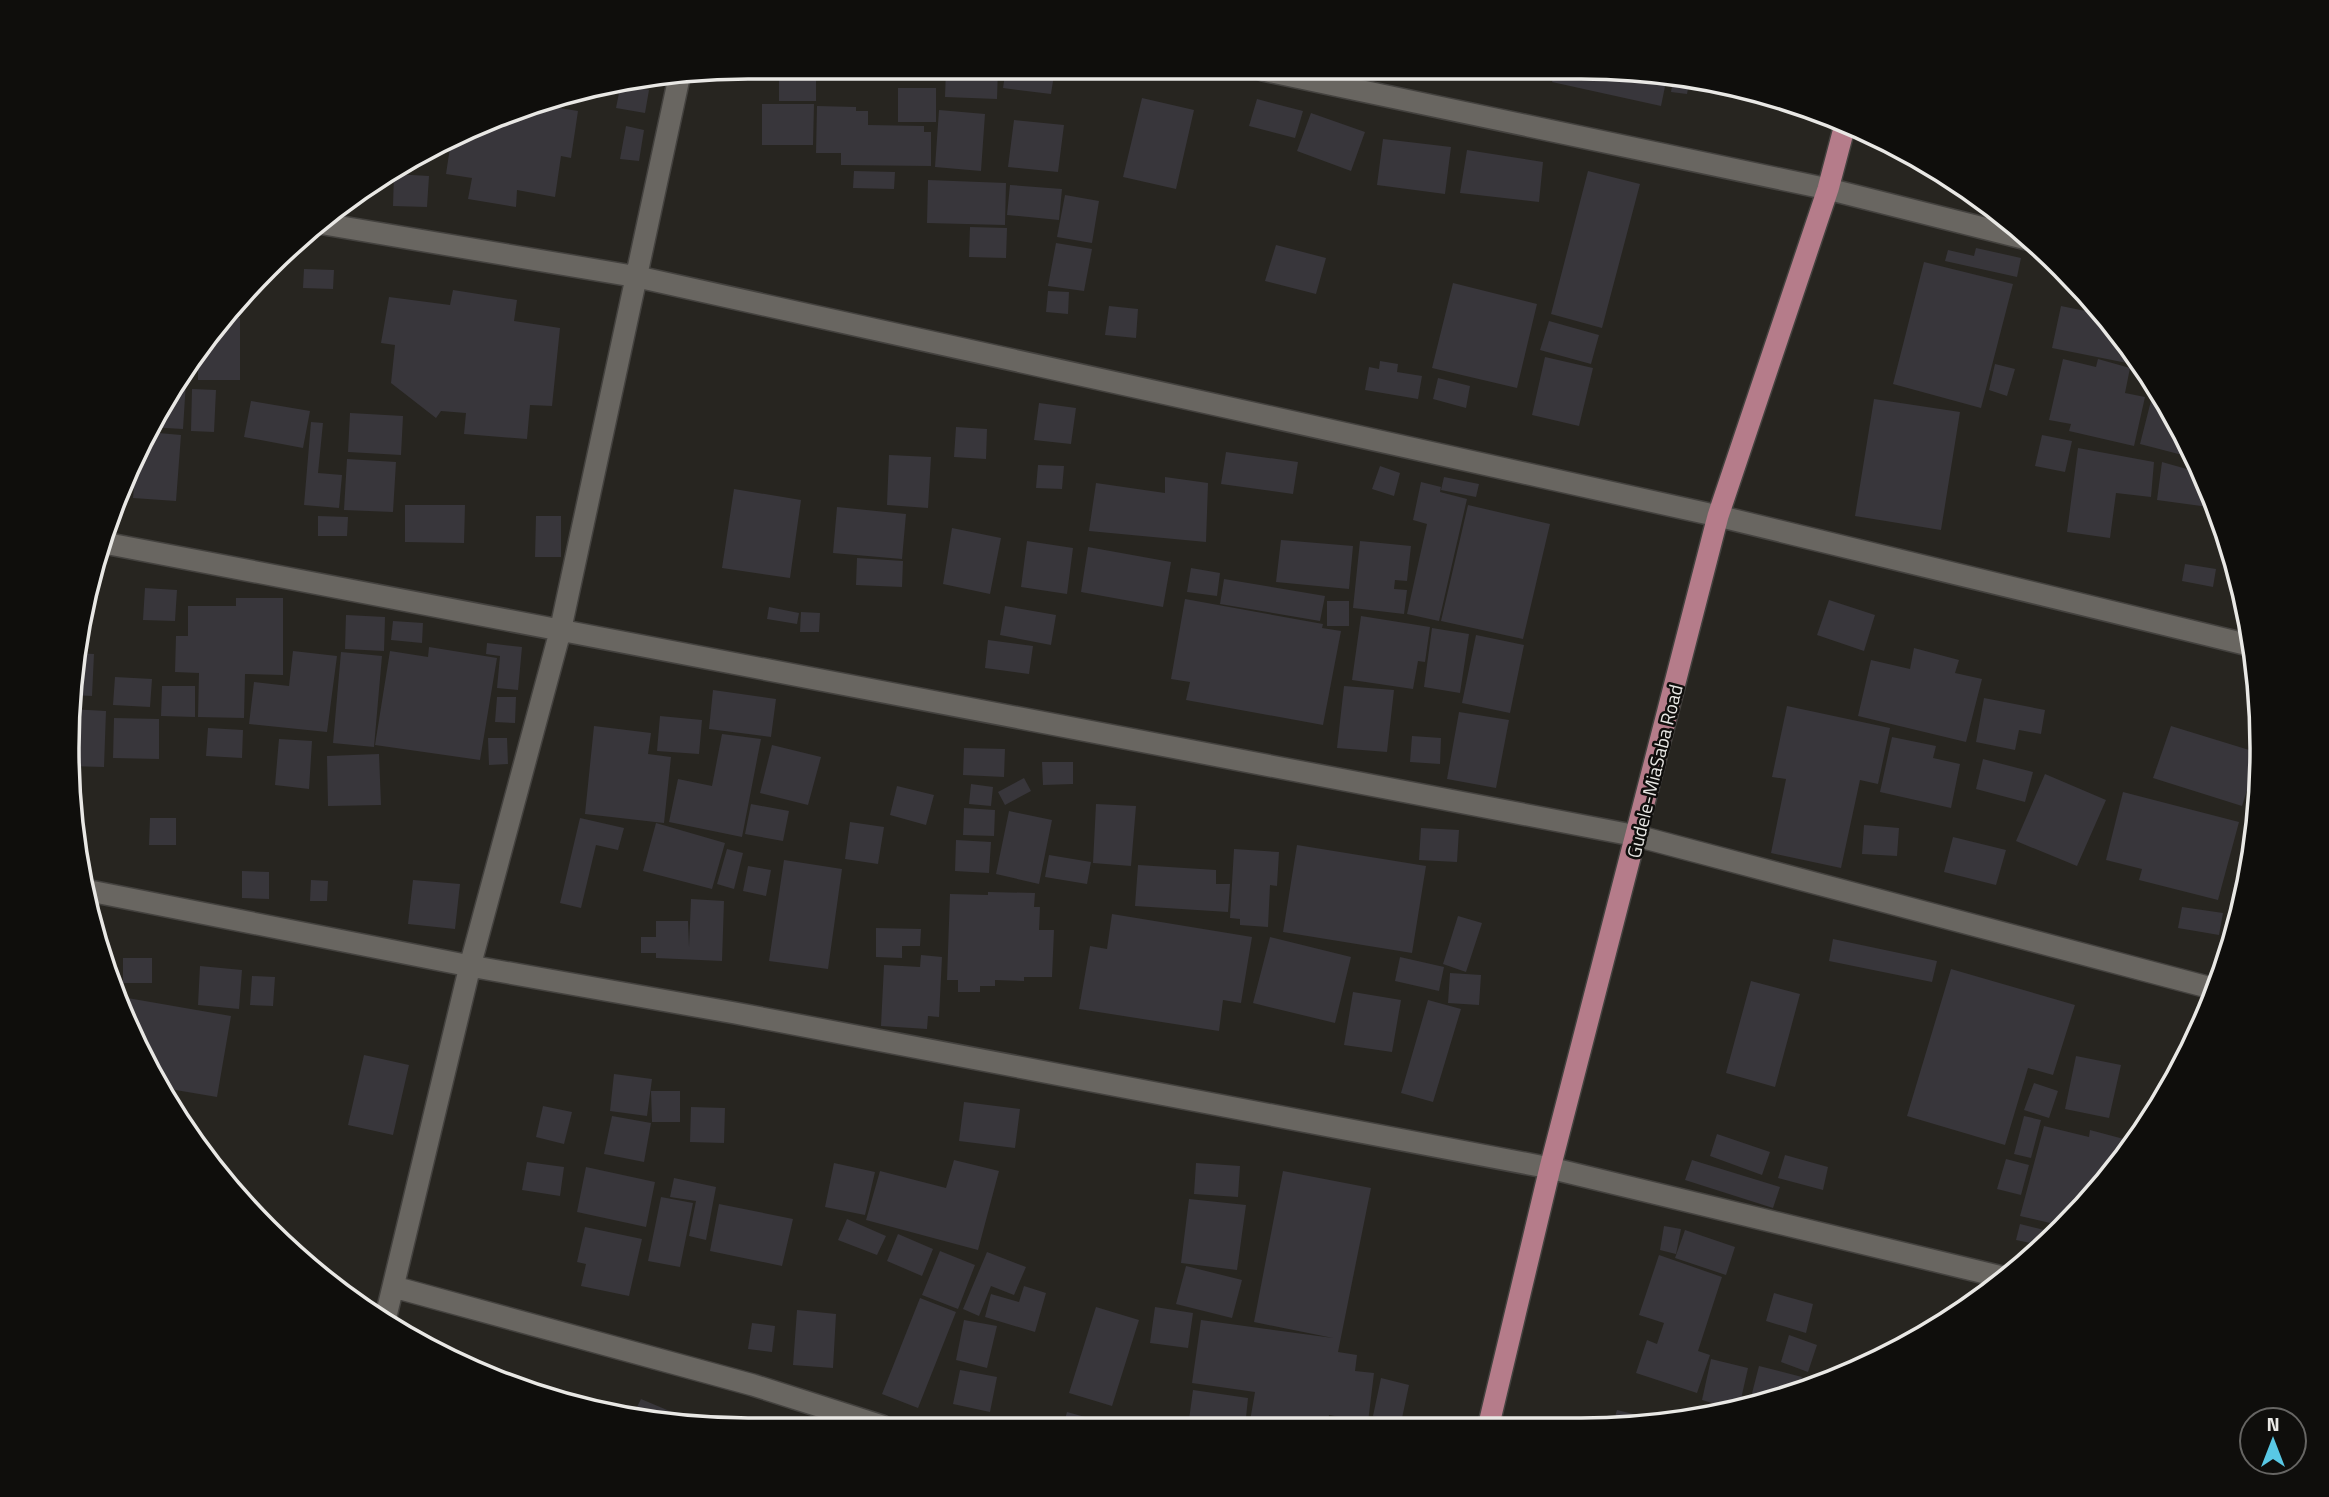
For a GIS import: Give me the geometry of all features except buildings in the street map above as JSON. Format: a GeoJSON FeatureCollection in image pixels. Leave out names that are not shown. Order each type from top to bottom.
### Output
{"type":"FeatureCollection","features":[{"type":"Feature","properties":{"kind":"main road","name":"Gudele-MiaSaba Road"},"geometry":{"type":"LineString","coordinates":[[1490,1418],[1550,1168],[1718,516],[1828,189],[1843,133]]}},
{"type":"Feature","properties":{"kind":"street"},"geometry":{"type":"LineString","coordinates":[[1306,79],[1828,189],[2009,235]]}},
{"type":"Feature","properties":{"kind":"street"},"geometry":{"type":"LineString","coordinates":[[388,1312],[470,966],[560,632],[679,82]]}},
{"type":"Feature","properties":{"kind":"street"},"geometry":{"type":"LineString","coordinates":[[331,225],[638,276],[1718,516],[2242,643]]}},
{"type":"Feature","properties":{"kind":"street"},"geometry":{"type":"LineString","coordinates":[[111,544],[1637,836],[2206,987]]}},
{"type":"Feature","properties":{"kind":"street"},"geometry":{"type":"LineString","coordinates":[[95,892],[470,966],[735,1013],[1550,1168],[1994,1275]]}},
{"type":"Feature","properties":{"kind":"street"},"geometry":{"type":"LineString","coordinates":[[394,1287],[753,1385],[857,1418]]}}]}
